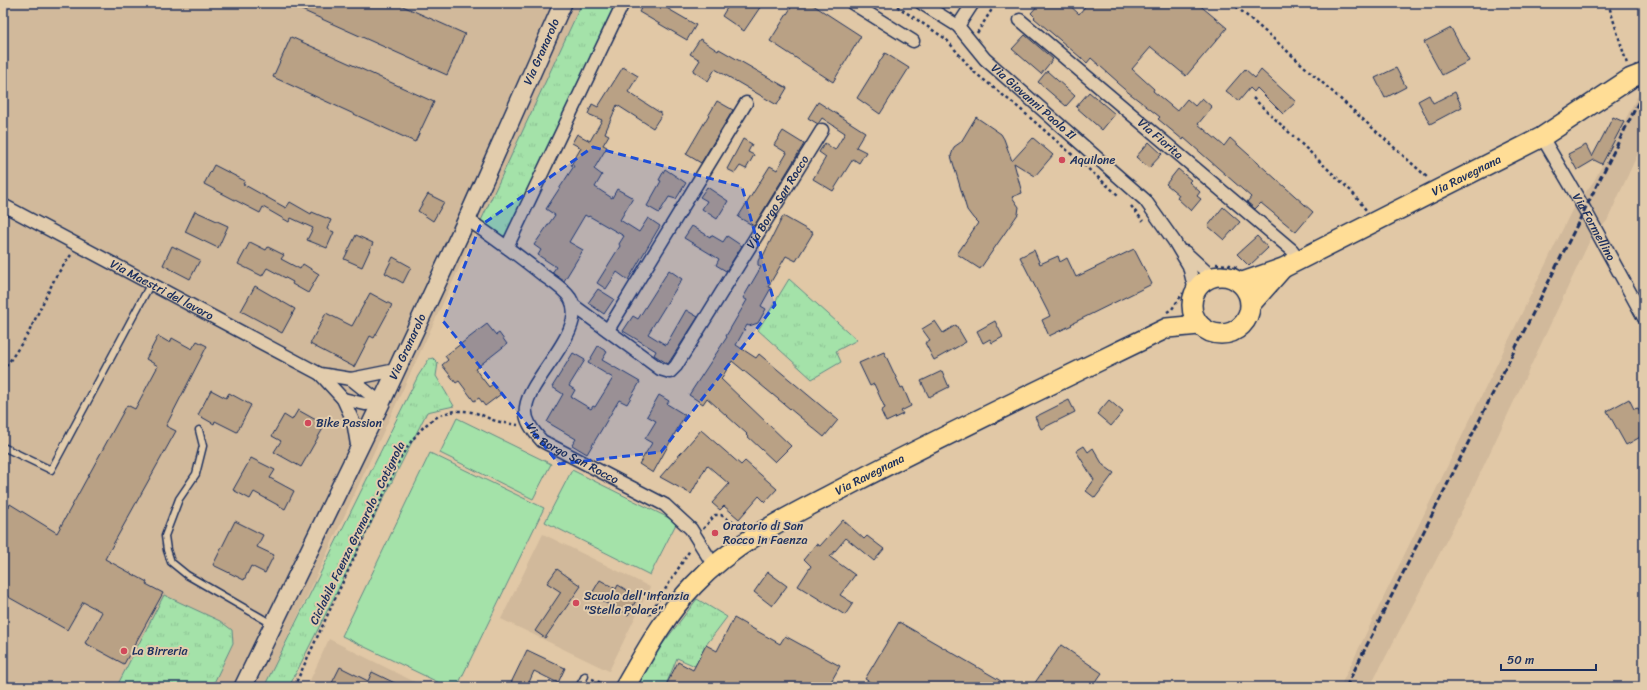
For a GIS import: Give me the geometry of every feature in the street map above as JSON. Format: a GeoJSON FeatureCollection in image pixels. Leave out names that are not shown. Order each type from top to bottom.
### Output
{"type":"FeatureCollection","features":[{"type":"Feature","properties":{"kind":"main road","name":"Via Granarolo"},"geometry":{"type":"LineString","coordinates":[[243,687],[381,403],[467,219],[563,3]]}},
{"type":"Feature","properties":{"kind":"main road","name":"Via Ravegnana"},"geometry":{"type":"LineString","coordinates":[[1240,282],[1291,264],[1542,137],[1637,75]]}},
{"type":"Feature","properties":{"kind":"main road","name":"Via Ravegnana"},"geometry":{"type":"LineString","coordinates":[[1166,321],[1199,325],[1212,334],[1228,334],[1236,331],[1247,320],[1251,304],[1291,264]]}},
{"type":"Feature","properties":{"kind":"main road","name":"Via Ravegnana"},"geometry":{"type":"LineString","coordinates":[[617,686],[651,642],[672,610],[694,584],[714,566],[766,529],[869,474],[969,424],[1166,321],[1191,294],[1205,281],[1212,277]]}},
{"type":"Feature","properties":{"kind":"main road"},"geometry":{"type":"LineString","coordinates":[[1212,277],[1226,277],[1240,282],[1249,296],[1251,304]]}},
{"type":"Feature","properties":{"kind":"main road"},"geometry":{"type":"LineString","coordinates":[[1191,294],[1193,314],[1199,325]]}},
{"type":"Feature","properties":{"kind":"street"},"geometry":{"type":"LineString","coordinates":[[507,247],[623,3]]}},
{"type":"Feature","properties":{"kind":"street"},"geometry":{"type":"LineString","coordinates":[[852,3],[913,41]]}},
{"type":"Feature","properties":{"kind":"street","name":"Via Giovanni Paolo II"},"geometry":{"type":"LineString","coordinates":[[921,3],[958,26],[985,59],[1145,200],[1174,241],[1189,266],[1191,294]]}},
{"type":"Feature","properties":{"kind":"street"},"geometry":{"type":"LineString","coordinates":[[958,26],[973,3]]}},
{"type":"Feature","properties":{"kind":"street","name":"Via Fiorita"},"geometry":{"type":"LineString","coordinates":[[1020,20],[1292,250],[1291,264]]}},
{"type":"Feature","properties":{"kind":"street"},"geometry":{"type":"LineString","coordinates":[[608,330],[746,103]]}},
{"type":"Feature","properties":{"kind":"street","name":"Via Borgo San Rocco"},"geometry":{"type":"LineString","coordinates":[[573,305],[660,369],[670,372],[694,337],[822,130]]}},
{"type":"Feature","properties":{"kind":"street","name":"Via Formellino"},"geometry":{"type":"LineString","coordinates":[[1542,137],[1585,210],[1644,318]]}},
{"type":"Feature","properties":{"kind":"street","name":"Via Maestri del lavoro"},"geometry":{"type":"LineString","coordinates":[[3,205],[152,283],[320,374],[343,399],[353,421],[358,451]]}},
{"type":"Feature","properties":{"kind":"street","name":"Via Borgo San Rocco"},"geometry":{"type":"LineString","coordinates":[[467,219],[507,247],[560,288],[570,297],[573,305],[574,311],[572,322],[560,348],[529,395],[526,408],[530,427],[542,441],[665,505],[691,529],[714,566]]}},
{"type":"Feature","properties":{"kind":"street","name":"Via Giovanni Paolo II"},"geometry":{"type":"LineString","coordinates":[[1174,241],[1212,277]]}},
{"type":"Feature","properties":{"kind":"street","name":"Via Maestri del lavoro"},"geometry":{"type":"LineString","coordinates":[[320,374],[351,379],[396,370]]}},
{"type":"Feature","properties":{"kind":"street","name":"Via Maestri del lavoro"},"geometry":{"type":"LineString","coordinates":[[351,379],[381,403]]}},
{"type":"Feature","properties":{"kind":"street"},"geometry":{"type":"LineString","coordinates":[[343,399],[365,404],[381,403]]}},
{"type":"Feature","properties":{"kind":"lane"},"geometry":{"type":"LineString","coordinates":[[3,447],[50,470],[152,283]]}},
{"type":"Feature","properties":{"kind":"lane"},"geometry":{"type":"LineString","coordinates":[[198,430],[203,446],[196,474],[179,499],[165,536],[171,562],[187,575],[273,625]]}},
{"type":"Feature","properties":{"kind":"lane"},"geometry":{"type":"LineString","coordinates":[[579,687],[585,676]]}},
{"type":"Feature","properties":{"kind":"path"},"geometry":{"type":"LineString","coordinates":[[892,3],[946,39],[974,72],[1019,108],[1123,199]]}},
{"type":"Feature","properties":{"kind":"path"},"geometry":{"type":"LineString","coordinates":[[1232,3],[1430,180],[1436,190]]}},
{"type":"Feature","properties":{"kind":"path"},"geometry":{"type":"LineString","coordinates":[[1608,3],[1637,75]]}},
{"type":"Feature","properties":{"kind":"path"},"geometry":{"type":"LineString","coordinates":[[1253,98],[1352,192],[1368,212],[1373,222]]}},
{"type":"Feature","properties":{"kind":"path"},"geometry":{"type":"LineString","coordinates":[[1128,203],[1146,225]]}},
{"type":"Feature","properties":{"kind":"path"},"geometry":{"type":"LineString","coordinates":[[3,371],[28,334],[56,276],[79,245]]}},
{"type":"Feature","properties":{"kind":"path"},"geometry":{"type":"LineString","coordinates":[[1166,321],[1172,308],[1181,298],[1191,294]]}},
{"type":"Feature","properties":{"kind":"path","name":"Ciclabile Faenza Granarolo - Cotignola"},"geometry":{"type":"LineString","coordinates":[[294,687],[402,455],[414,437],[428,422],[446,412],[464,410],[477,413],[497,421],[530,427]]}},
{"type":"Feature","properties":{"kind":"path"},"geometry":{"type":"LineString","coordinates":[[659,597],[706,525],[715,516],[721,515],[739,526],[745,524]]}},
{"type":"Feature","properties":{"kind":"path"},"geometry":{"type":"LineString","coordinates":[[585,676],[617,686]]}},
{"type":"Feature","properties":{"kind":"highlighted area"},"geometry":{"type":"Polygon","coordinates":[[[593,147],[742,187],[775,305],[661,452],[559,464],[443,321],[480,226],[593,147]]]}},
{"type":"Feature","properties":{"kind":"shaded area"},"geometry":{"type":"Polygon","coordinates":[[[3,3],[582,3],[265,687],[10,687],[3,684],[3,3]]]}},
{"type":"Feature","properties":{"kind":"shaded area"},"geometry":{"type":"Polygon","coordinates":[[[1644,83],[1644,140],[1607,221],[1591,238],[1468,499],[1370,687],[1340,687],[1572,210],[1594,181],[1644,83]]]}},
{"type":"Feature","properties":{"kind":"shaded area","name":"Scuola dell'infanzia \"Stella Polare\""},"geometry":{"type":"Polygon","coordinates":[[[543,534],[650,587],[609,671],[501,619],[543,534]]]}},
{"type":"Feature","properties":{"kind":"shaded area"},"geometry":{"type":"Polygon","coordinates":[[[329,639],[425,687],[307,687],[329,639]]]}},
{"type":"Feature","properties":{"kind":"green space"},"geometry":{"type":"Polygon","coordinates":[[[582,3],[618,3],[508,235],[504,236],[479,225],[582,3]]]}},
{"type":"Feature","properties":{"kind":"green space"},"geometry":{"type":"Polygon","coordinates":[[[789,279],[857,340],[836,351],[841,362],[812,379],[758,330],[789,279]]]}},
{"type":"Feature","properties":{"kind":"green space"},"geometry":{"type":"Polygon","coordinates":[[[433,358],[438,363],[436,376],[454,406],[427,412],[289,687],[264,687],[418,376],[429,359],[433,358]]]}},
{"type":"Feature","properties":{"kind":"green space"},"geometry":{"type":"Polygon","coordinates":[[[457,418],[551,464],[533,499],[440,453],[457,418]]]}},
{"type":"Feature","properties":{"kind":"green space"},"geometry":{"type":"Polygon","coordinates":[[[430,453],[544,508],[457,687],[448,687],[342,636],[430,453]]]}},
{"type":"Feature","properties":{"kind":"green space"},"geometry":{"type":"Polygon","coordinates":[[[572,470],[677,522],[650,575],[545,522],[572,470]]]}},
{"type":"Feature","properties":{"kind":"green space"},"geometry":{"type":"Polygon","coordinates":[[[164,595],[220,621],[232,630],[233,643],[212,687],[117,686],[164,595]]]}},
{"type":"Feature","properties":{"kind":"green space"},"geometry":{"type":"Polygon","coordinates":[[[697,599],[727,617],[706,645],[695,666],[677,658],[666,685],[668,687],[632,687],[642,671],[697,599]]]}},
{"type":"Feature","properties":{"kind":"building"},"geometry":{"type":"Polygon","coordinates":[[[286,3],[396,3],[465,34],[447,75],[286,3]]]}},
{"type":"Feature","properties":{"kind":"building"},"geometry":{"type":"Polygon","coordinates":[[[644,3],[658,3],[696,25],[687,40],[639,12],[644,3]]]}},
{"type":"Feature","properties":{"kind":"building"},"geometry":{"type":"Polygon","coordinates":[[[730,3],[763,3],[744,31],[722,16],[730,3]]]}},
{"type":"Feature","properties":{"kind":"building"},"geometry":{"type":"Polygon","coordinates":[[[794,3],[810,3],[861,36],[833,82],[770,41],[794,3]]]}},
{"type":"Feature","properties":{"kind":"building"},"geometry":{"type":"Polygon","coordinates":[[[1040,3],[1067,3],[1079,14],[1088,3],[1197,3],[1227,28],[1186,76],[1151,47],[1132,69],[1154,89],[1153,91],[1177,111],[1187,99],[1195,106],[1202,98],[1212,107],[1198,124],[1224,146],[1230,138],[1313,212],[1296,232],[1261,203],[1255,209],[1247,202],[1251,197],[1184,138],[1183,140],[1158,119],[1160,117],[1124,89],[1091,58],[1087,63],[1034,18],[1035,17],[1031,13],[1040,3]]]}},
{"type":"Feature","properties":{"kind":"building"},"geometry":{"type":"Polygon","coordinates":[[[1451,28],[1469,61],[1442,75],[1424,42],[1451,28]]]}},
{"type":"Feature","properties":{"kind":"building"},"geometry":{"type":"Polygon","coordinates":[[[1025,35],[1053,59],[1041,74],[1012,49],[1025,35]]]}},
{"type":"Feature","properties":{"kind":"building"},"geometry":{"type":"Polygon","coordinates":[[[291,37],[434,102],[415,142],[273,77],[291,37]]]}},
{"type":"Feature","properties":{"kind":"building"},"geometry":{"type":"Polygon","coordinates":[[[700,39],[718,51],[719,49],[787,88],[777,105],[715,69],[708,81],[693,71],[700,60],[690,54],[700,39]]]}},
{"type":"Feature","properties":{"kind":"building"},"geometry":{"type":"Polygon","coordinates":[[[885,53],[909,68],[880,114],[857,98],[885,53]]]}},
{"type":"Feature","properties":{"kind":"building"},"geometry":{"type":"Polygon","coordinates":[[[623,67],[638,76],[628,92],[662,114],[653,128],[617,105],[605,133],[609,135],[603,145],[607,147],[594,169],[602,175],[595,187],[612,198],[617,189],[633,198],[620,220],[639,232],[648,218],[660,226],[628,280],[617,272],[606,289],[597,283],[620,246],[619,244],[624,236],[585,215],[569,242],[583,250],[564,281],[552,273],[556,267],[538,255],[541,250],[534,245],[555,215],[546,209],[574,166],[571,165],[581,148],[572,143],[577,134],[590,141],[602,120],[588,114],[592,104],[598,107],[623,67]]]}},
{"type":"Feature","properties":{"kind":"building"},"geometry":{"type":"Polygon","coordinates":[[[1396,68],[1406,87],[1385,98],[1375,78],[1396,68]]]}},
{"type":"Feature","properties":{"kind":"building"},"geometry":{"type":"Polygon","coordinates":[[[1245,69],[1255,78],[1261,70],[1296,102],[1283,114],[1257,88],[1254,92],[1250,88],[1239,101],[1226,91],[1245,69]]]}},
{"type":"Feature","properties":{"kind":"building"},"geometry":{"type":"Polygon","coordinates":[[[1047,71],[1075,96],[1066,106],[1038,82],[1047,71]]]}},
{"type":"Feature","properties":{"kind":"building"},"geometry":{"type":"Polygon","coordinates":[[[1089,92],[1115,114],[1102,130],[1076,107],[1089,92]]]}},
{"type":"Feature","properties":{"kind":"building"},"geometry":{"type":"Polygon","coordinates":[[[1455,92],[1462,107],[1430,124],[1418,101],[1429,95],[1433,103],[1455,92]]]}},
{"type":"Feature","properties":{"kind":"building"},"geometry":{"type":"Polygon","coordinates":[[[717,101],[733,110],[701,163],[686,154],[717,101]]]}},
{"type":"Feature","properties":{"kind":"building"},"geometry":{"type":"Polygon","coordinates":[[[818,102],[865,132],[856,147],[866,152],[859,163],[853,159],[833,191],[813,179],[826,157],[819,152],[825,143],[835,150],[845,133],[822,118],[818,124],[808,118],[818,102]]]}},
{"type":"Feature","properties":{"kind":"building"},"geometry":{"type":"Polygon","coordinates":[[[976,117],[1001,134],[1012,161],[1033,138],[1053,155],[1035,176],[1014,163],[1022,193],[1012,197],[1019,207],[1018,214],[980,269],[957,254],[978,223],[967,210],[951,156],[954,147],[961,142],[976,117]]]}},
{"type":"Feature","properties":{"kind":"building"},"geometry":{"type":"Polygon","coordinates":[[[1613,117],[1624,122],[1602,164],[1594,160],[1577,170],[1568,154],[1586,145],[1592,157],[1613,117]]]}},
{"type":"Feature","properties":{"kind":"building"},"geometry":{"type":"Polygon","coordinates":[[[783,131],[804,144],[754,226],[738,217],[770,166],[777,170],[787,153],[774,145],[783,131]]]}},
{"type":"Feature","properties":{"kind":"building"},"geometry":{"type":"Polygon","coordinates":[[[743,139],[752,144],[748,152],[754,155],[746,169],[740,166],[735,173],[727,169],[743,139]]]}},
{"type":"Feature","properties":{"kind":"building"},"geometry":{"type":"Polygon","coordinates":[[[1149,142],[1162,154],[1149,168],[1136,157],[1149,142]]]}},
{"type":"Feature","properties":{"kind":"building"},"geometry":{"type":"Polygon","coordinates":[[[214,165],[245,181],[243,184],[286,208],[290,202],[311,214],[312,212],[331,220],[327,229],[334,232],[327,248],[307,240],[313,228],[291,218],[289,222],[263,207],[260,213],[204,184],[214,165]]]}},
{"type":"Feature","properties":{"kind":"building"},"geometry":{"type":"Polygon","coordinates":[[[665,169],[686,183],[676,199],[669,197],[659,213],[647,206],[661,181],[659,180],[665,169]]]}},
{"type":"Feature","properties":{"kind":"building"},"geometry":{"type":"Polygon","coordinates":[[[1178,169],[1191,180],[1189,182],[1200,192],[1197,196],[1201,199],[1191,211],[1177,198],[1179,195],[1166,184],[1178,169]]]}},
{"type":"Feature","properties":{"kind":"building"},"geometry":{"type":"Polygon","coordinates":[[[707,187],[728,201],[717,219],[702,209],[707,201],[700,197],[707,187]]]}},
{"type":"Feature","properties":{"kind":"building"},"geometry":{"type":"Polygon","coordinates":[[[428,194],[444,202],[433,221],[418,211],[428,194]]]}},
{"type":"Feature","properties":{"kind":"building"},"geometry":{"type":"Polygon","coordinates":[[[1223,207],[1240,222],[1224,240],[1208,226],[1223,207]]]}},
{"type":"Feature","properties":{"kind":"building"},"geometry":{"type":"Polygon","coordinates":[[[195,211],[228,226],[218,248],[185,232],[195,211]]]}},
{"type":"Feature","properties":{"kind":"building"},"geometry":{"type":"Polygon","coordinates":[[[783,216],[813,233],[796,261],[786,256],[768,287],[771,288],[761,306],[766,309],[758,323],[749,326],[747,325],[736,345],[756,358],[759,354],[838,420],[824,437],[732,361],[721,379],[791,446],[775,462],[707,398],[703,404],[689,395],[727,337],[726,336],[747,300],[743,298],[761,267],[758,265],[758,261],[761,255],[763,256],[783,216]]]}},
{"type":"Feature","properties":{"kind":"building"},"geometry":{"type":"Polygon","coordinates":[[[692,226],[710,237],[711,235],[723,242],[727,236],[742,246],[726,271],[716,265],[719,259],[684,238],[692,226]]]}},
{"type":"Feature","properties":{"kind":"building"},"geometry":{"type":"Polygon","coordinates":[[[356,235],[373,243],[362,267],[344,259],[356,235]]]}},
{"type":"Feature","properties":{"kind":"building"},"geometry":{"type":"Polygon","coordinates":[[[1257,236],[1268,248],[1249,266],[1237,254],[1257,236]]]}},
{"type":"Feature","properties":{"kind":"building"},"geometry":{"type":"Polygon","coordinates":[[[250,242],[266,250],[268,247],[284,255],[281,259],[300,269],[303,264],[319,274],[308,293],[292,284],[293,282],[267,268],[262,276],[238,264],[250,242]]]}},
{"type":"Feature","properties":{"kind":"building"},"geometry":{"type":"Polygon","coordinates":[[[172,246],[200,260],[190,279],[163,265],[172,246]]]}},
{"type":"Feature","properties":{"kind":"building"},"geometry":{"type":"Polygon","coordinates":[[[1134,249],[1152,284],[1049,336],[1042,320],[1050,316],[1020,257],[1034,250],[1040,264],[1058,256],[1060,262],[1067,258],[1076,277],[1134,249]]]}},
{"type":"Feature","properties":{"kind":"building"},"geometry":{"type":"Polygon","coordinates":[[[393,257],[411,267],[403,283],[385,273],[393,257]]]}},
{"type":"Feature","properties":{"kind":"building"},"geometry":{"type":"Polygon","coordinates":[[[669,270],[682,279],[648,334],[666,345],[686,310],[698,317],[668,364],[654,355],[656,351],[623,331],[633,316],[638,319],[669,270]]]}},
{"type":"Feature","properties":{"kind":"building"},"geometry":{"type":"Polygon","coordinates":[[[255,286],[295,309],[282,333],[241,311],[255,286]]]}},
{"type":"Feature","properties":{"kind":"building"},"geometry":{"type":"Polygon","coordinates":[[[598,289],[614,299],[604,314],[588,303],[598,289]]]}},
{"type":"Feature","properties":{"kind":"building"},"geometry":{"type":"Polygon","coordinates":[[[370,293],[392,305],[374,338],[370,336],[354,367],[310,344],[326,313],[352,326],[370,293]]]}},
{"type":"Feature","properties":{"kind":"building"},"geometry":{"type":"Polygon","coordinates":[[[935,321],[943,333],[956,325],[966,342],[934,360],[925,343],[930,340],[922,329],[935,321]]]}},
{"type":"Feature","properties":{"kind":"building"},"geometry":{"type":"Polygon","coordinates":[[[995,321],[1003,337],[992,343],[990,339],[983,343],[977,331],[995,321]]]}},
{"type":"Feature","properties":{"kind":"building"},"geometry":{"type":"Polygon","coordinates":[[[487,324],[496,335],[499,333],[507,344],[475,369],[489,387],[493,384],[501,394],[485,406],[479,398],[474,401],[459,381],[456,383],[442,365],[448,360],[445,356],[487,324]]]}},
{"type":"Feature","properties":{"kind":"building"},"geometry":{"type":"Polygon","coordinates":[[[158,336],[170,343],[172,338],[192,349],[197,341],[207,346],[166,426],[176,431],[105,559],[147,582],[146,584],[163,593],[124,664],[85,643],[102,612],[83,602],[67,630],[3,594],[3,503],[9,507],[10,504],[57,533],[127,405],[135,409],[158,366],[146,359],[158,336]]]}},
{"type":"Feature","properties":{"kind":"building"},"geometry":{"type":"Polygon","coordinates":[[[598,346],[607,352],[602,360],[640,382],[627,404],[619,400],[587,454],[572,445],[576,439],[547,422],[563,394],[552,387],[573,353],[585,360],[569,386],[575,390],[571,397],[591,409],[593,406],[595,407],[613,378],[588,363],[598,346]]]}},
{"type":"Feature","properties":{"kind":"building"},"geometry":{"type":"Polygon","coordinates":[[[884,352],[901,388],[903,387],[911,406],[901,411],[903,414],[886,422],[881,411],[885,408],[874,384],[870,386],[859,363],[884,352]]]}},
{"type":"Feature","properties":{"kind":"building"},"geometry":{"type":"Polygon","coordinates":[[[942,371],[949,387],[929,397],[921,381],[942,371]]]}},
{"type":"Feature","properties":{"kind":"building"},"geometry":{"type":"Polygon","coordinates":[[[211,390],[226,398],[229,393],[251,405],[237,432],[215,421],[214,424],[198,415],[211,390]]]}},
{"type":"Feature","properties":{"kind":"building"},"geometry":{"type":"Polygon","coordinates":[[[659,395],[669,401],[667,404],[685,415],[653,473],[639,464],[652,443],[645,439],[656,421],[647,416],[659,395]]]}},
{"type":"Feature","properties":{"kind":"building"},"geometry":{"type":"Polygon","coordinates":[[[1629,399],[1634,409],[1638,408],[1644,419],[1644,435],[1626,445],[1607,411],[1629,399]]]}},
{"type":"Feature","properties":{"kind":"building"},"geometry":{"type":"Polygon","coordinates":[[[1069,400],[1075,412],[1041,429],[1035,417],[1069,400]]]}},
{"type":"Feature","properties":{"kind":"building"},"geometry":{"type":"Polygon","coordinates":[[[1109,400],[1123,412],[1111,426],[1097,414],[1109,400]]]}},
{"type":"Feature","properties":{"kind":"building"},"geometry":{"type":"Polygon","coordinates":[[[298,410],[325,425],[301,467],[274,452],[281,441],[272,436],[284,415],[292,420],[298,410]]]}},
{"type":"Feature","properties":{"kind":"building"},"geometry":{"type":"Polygon","coordinates":[[[701,430],[741,465],[745,461],[777,489],[765,502],[759,496],[739,519],[724,506],[720,510],[712,503],[729,484],[707,465],[691,494],[660,477],[701,430]]]}},
{"type":"Feature","properties":{"kind":"building"},"geometry":{"type":"Polygon","coordinates":[[[1084,446],[1088,452],[1093,448],[1103,465],[1114,473],[1095,498],[1086,491],[1094,480],[1076,451],[1084,446]]]}},
{"type":"Feature","properties":{"kind":"building"},"geometry":{"type":"Polygon","coordinates":[[[251,458],[275,470],[270,478],[294,491],[285,509],[254,492],[250,499],[233,490],[251,458]]]}},
{"type":"Feature","properties":{"kind":"building"},"geometry":{"type":"Polygon","coordinates":[[[843,520],[864,539],[867,536],[884,549],[874,561],[846,538],[830,557],[855,575],[840,595],[853,603],[845,615],[798,586],[811,566],[804,559],[816,544],[820,546],[843,520]]]}},
{"type":"Feature","properties":{"kind":"building"},"geometry":{"type":"Polygon","coordinates":[[[235,521],[263,535],[257,547],[274,555],[265,573],[251,566],[244,580],[213,565],[235,521]]]}},
{"type":"Feature","properties":{"kind":"building"},"geometry":{"type":"Polygon","coordinates":[[[557,569],[581,586],[545,638],[535,631],[561,592],[547,583],[557,569]]]}},
{"type":"Feature","properties":{"kind":"building"},"geometry":{"type":"Polygon","coordinates":[[[768,572],[787,586],[772,606],[754,592],[768,572]]]}},
{"type":"Feature","properties":{"kind":"building"},"geometry":{"type":"Polygon","coordinates":[[[600,580],[616,589],[618,585],[638,597],[628,615],[591,595],[600,580]]]}},
{"type":"Feature","properties":{"kind":"building"},"geometry":{"type":"Polygon","coordinates":[[[734,618],[780,644],[785,636],[840,666],[828,687],[665,687],[678,662],[693,670],[706,645],[717,651],[734,618]]]}},
{"type":"Feature","properties":{"kind":"building"},"geometry":{"type":"Polygon","coordinates":[[[899,622],[1010,687],[878,687],[865,679],[899,622]]]}},
{"type":"Feature","properties":{"kind":"building"},"geometry":{"type":"Polygon","coordinates":[[[1061,645],[1102,673],[1092,687],[1032,687],[1061,645]]]}},
{"type":"Feature","properties":{"kind":"building"},"geometry":{"type":"Polygon","coordinates":[[[527,650],[565,668],[558,683],[534,671],[527,687],[509,687],[527,650]]]}},
{"type":"Feature","properties":{"kind":"building"},"geometry":{"type":"Polygon","coordinates":[[[340,667],[368,681],[372,672],[403,687],[330,687],[340,667]]]}},
{"type":"Feature","properties":{"kind":"railway"},"geometry":{"type":"LineString","coordinates":[[1346,687],[1644,91]]}},
{"type":"Feature","properties":{"kind":"place","name":"Aquilone"},"geometry":{"type":"Point","coordinates":[1062,160]}},
{"type":"Feature","properties":{"kind":"place","name":"Bike Passion"},"geometry":{"type":"Point","coordinates":[308,423]}},
{"type":"Feature","properties":{"kind":"place","name":"Oratorio di San Rocco in Faenza"},"geometry":{"type":"Point","coordinates":[715,533]}},
{"type":"Feature","properties":{"kind":"place","name":"Scuola dell'infanzia \"Stella Polare\""},"geometry":{"type":"Point","coordinates":[576,603]}},
{"type":"Feature","properties":{"kind":"place","name":"La Birreria"},"geometry":{"type":"Point","coordinates":[124,651]}}]}
